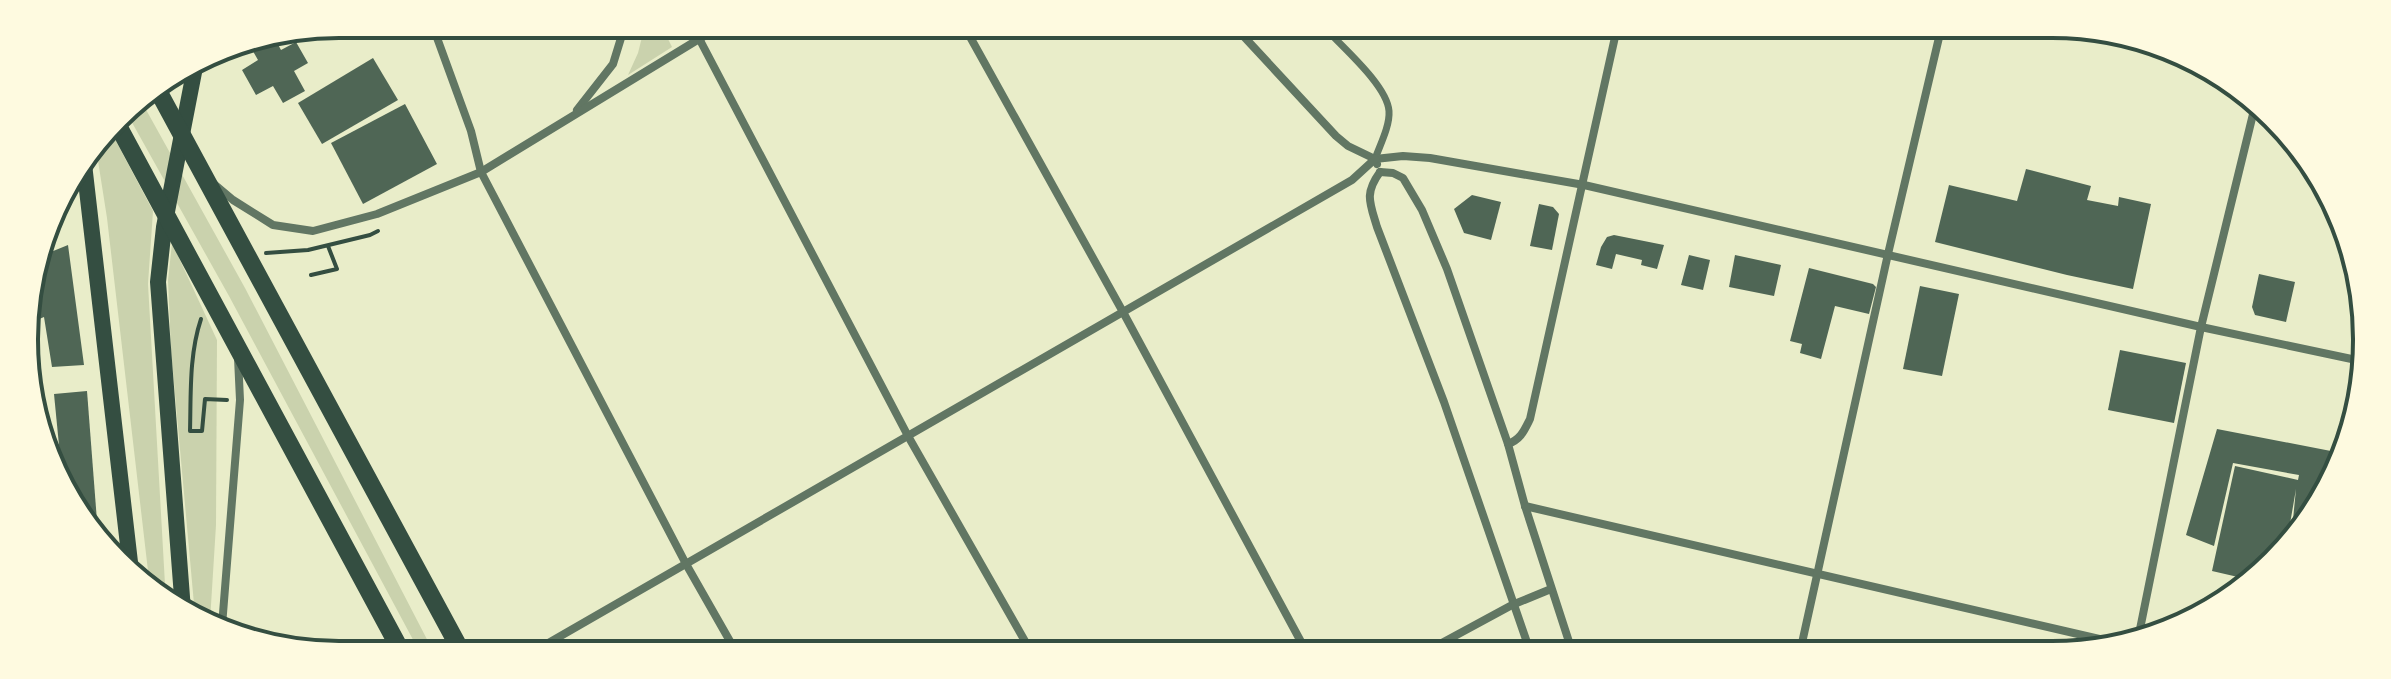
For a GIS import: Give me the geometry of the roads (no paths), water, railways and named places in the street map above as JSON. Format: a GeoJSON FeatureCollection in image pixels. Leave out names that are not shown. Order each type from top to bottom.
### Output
{"type":"FeatureCollection","features":[{"type":"Feature","properties":{"kind":"highway"},"geometry":{"type":"LineString","coordinates":[[161,96],[456,641]]}},
{"type":"Feature","properties":{"kind":"highway"},"geometry":{"type":"LineString","coordinates":[[121,132],[396,641]]}},
{"type":"Feature","properties":{"kind":"main road"},"geometry":{"type":"LineString","coordinates":[[182,596],[158,282],[164,227],[193,76]]}},
{"type":"Feature","properties":{"kind":"main road"},"geometry":{"type":"LineString","coordinates":[[86,177],[129,556]]}},
{"type":"Feature","properties":{"kind":"street"},"geometry":{"type":"LineString","coordinates":[[437,38],[471,131],[481,172],[686,564],[730,641]]}},
{"type":"Feature","properties":{"kind":"street"},"geometry":{"type":"LineString","coordinates":[[573,115],[613,64],[621,38]]}},
{"type":"Feature","properties":{"kind":"street"},"geometry":{"type":"LineString","coordinates":[[971,38],[1301,641]]}},
{"type":"Feature","properties":{"kind":"street"},"geometry":{"type":"LineString","coordinates":[[1245,38],[1336,136],[1348,146],[1375,159],[1403,156],[1430,158],[1584,185],[2352,359]]}},
{"type":"Feature","properties":{"kind":"street"},"geometry":{"type":"LineString","coordinates":[[552,641],[1352,180],[1375,159],[1389,109],[1383,91],[1334,38]]}},
{"type":"Feature","properties":{"kind":"street"},"geometry":{"type":"LineString","coordinates":[[1508,444],[1523,434],[1530,419],[1615,38]]}},
{"type":"Feature","properties":{"kind":"street"},"geometry":{"type":"LineString","coordinates":[[1802,641],[1939,38]]}},
{"type":"Feature","properties":{"kind":"street"},"geometry":{"type":"LineString","coordinates":[[204,176],[233,200],[273,225],[313,231],[377,214],[481,172],[699,39],[908,436],[1025,641]]}},
{"type":"Feature","properties":{"kind":"street"},"geometry":{"type":"LineString","coordinates":[[2140,628],[2201,327],[2253,115]]}},
{"type":"Feature","properties":{"kind":"street"},"geometry":{"type":"LineString","coordinates":[[1375,159],[1380,172]]}},
{"type":"Feature","properties":{"kind":"street"},"geometry":{"type":"LineString","coordinates":[[1380,172],[1403,178],[1422,210],[1447,269],[1508,444],[1569,641]]}},
{"type":"Feature","properties":{"kind":"street"},"geometry":{"type":"LineString","coordinates":[[1380,172],[1371,184],[1369,197],[1377,227],[1444,402],[1526,641]]}},
{"type":"Feature","properties":{"kind":"street"},"geometry":{"type":"LineString","coordinates":[[223,617],[240,400],[237,345]]}},
{"type":"Feature","properties":{"kind":"street"},"geometry":{"type":"LineString","coordinates":[[1525,506],[2094,638]]}},
{"type":"Feature","properties":{"kind":"street"},"geometry":{"type":"LineString","coordinates":[[1445,641],[1512,605],[1551,589]]}}]}
